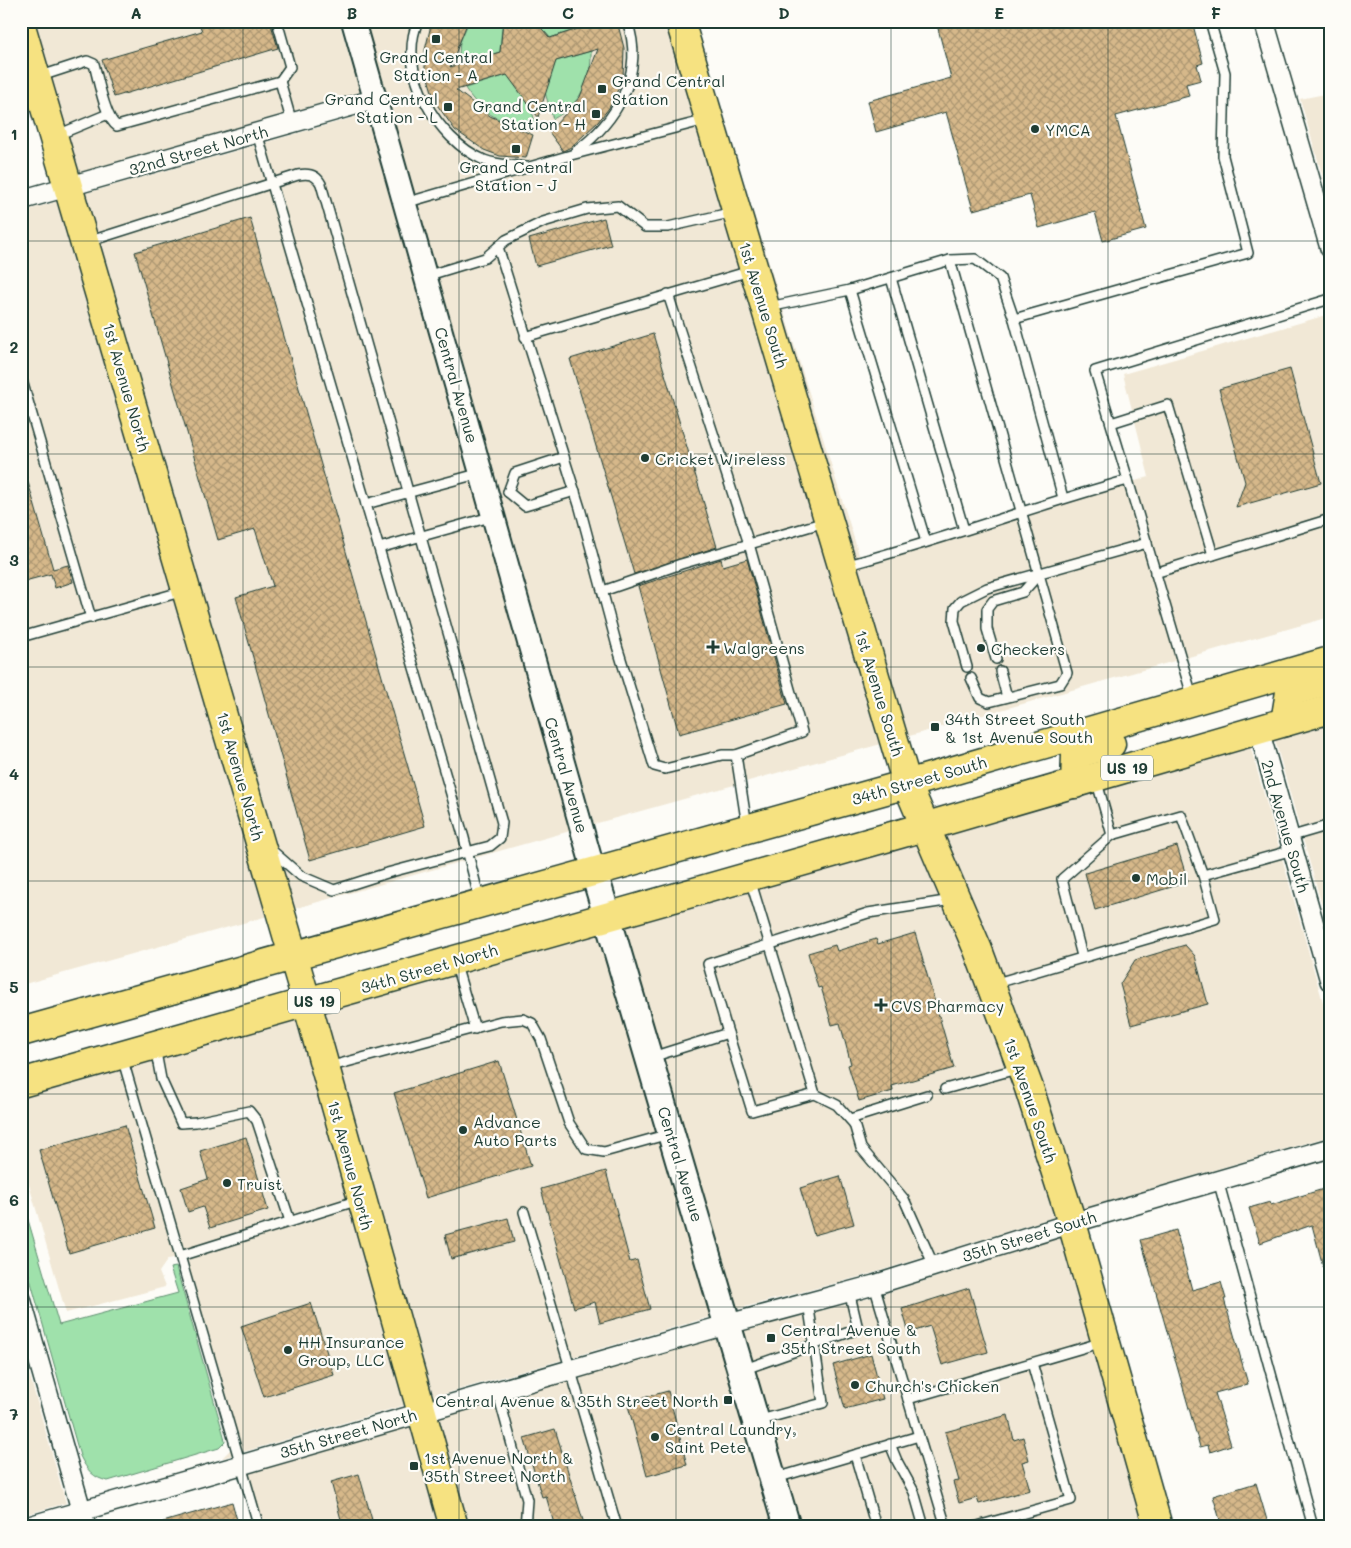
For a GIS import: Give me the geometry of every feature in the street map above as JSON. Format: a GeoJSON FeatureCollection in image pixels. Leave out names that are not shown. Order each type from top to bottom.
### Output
{"type":"FeatureCollection","features":[{"type":"Feature","properties":{"kind":"main road","name":"1st Avenue South"},"geometry":{"type":"LineString","coordinates":[[680,21],[907,784],[990,984],[1021,1067],[1072,1223],[1158,1527]]}},
{"type":"Feature","properties":{"kind":"main road","name":"1st Avenue North"},"geometry":{"type":"LineString","coordinates":[[21,26],[307,1003],[454,1527]]}},
{"type":"Feature","properties":{"kind":"main road","name":"34th Street South"},"geometry":{"type":"LineString","coordinates":[[594,872],[907,784],[1330,661]]}},
{"type":"Feature","properties":{"kind":"main road"},"geometry":{"type":"LineString","coordinates":[[1286,722],[1290,692],[1330,681]]}},
{"type":"Feature","properties":{"kind":"main road"},"geometry":{"type":"LineString","coordinates":[[1085,781],[1076,754],[1169,727],[1185,703]]}},
{"type":"Feature","properties":{"kind":"main road","name":"US 19"},"geometry":{"type":"LineString","coordinates":[[607,917],[1330,709]]}},
{"type":"Feature","properties":{"kind":"main road"},"geometry":{"type":"LineString","coordinates":[[21,1032],[594,872]]}},
{"type":"Feature","properties":{"kind":"main road","name":"Central Avenue"},"geometry":{"type":"LineString","coordinates":[[594,872],[729,1324],[787,1527]]}},
{"type":"Feature","properties":{"kind":"main road","name":"34th Street North"},"geometry":{"type":"LineString","coordinates":[[21,1083],[607,917]]}},
{"type":"Feature","properties":{"kind":"street","name":"Central Avenue"},"geometry":{"type":"LineString","coordinates":[[353,21],[482,473],[497,502],[594,872]]}},
{"type":"Feature","properties":{"kind":"street"},"geometry":{"type":"LineString","coordinates":[[1264,21],[1329,243]]}},
{"type":"Feature","properties":{"kind":"street","name":"32nd Street North"},"geometry":{"type":"LineString","coordinates":[[21,200],[376,99]]}},
{"type":"Feature","properties":{"kind":"street","name":"2nd Avenue South"},"geometry":{"type":"LineString","coordinates":[[1258,730],[1330,981]]}},
{"type":"Feature","properties":{"kind":"street","name":"35th Street South"},"geometry":{"type":"LineString","coordinates":[[729,1324],[874,1285],[1072,1223],[1330,1148]]}},
{"type":"Feature","properties":{"kind":"street"},"geometry":{"type":"LineString","coordinates":[[21,1299],[24,1320],[84,1518]]}},
{"type":"Feature","properties":{"kind":"street","name":"35th Street North"},"geometry":{"type":"LineString","coordinates":[[26,1527],[84,1518],[241,1464],[729,1324]]}},
{"type":"Feature","properties":{"kind":"lane"},"geometry":{"type":"LineString","coordinates":[[36,78],[87,60],[94,64],[108,114],[112,123],[117,126],[280,81],[290,67],[277,21]]}},
{"type":"Feature","properties":{"kind":"lane"},"geometry":{"type":"LineString","coordinates":[[418,21],[410,57],[418,87],[432,114],[456,141],[485,160],[528,167]]}},
{"type":"Feature","properties":{"kind":"lane"},"geometry":{"type":"LineString","coordinates":[[570,155],[592,139],[615,114],[630,82],[633,53],[627,21]]}},
{"type":"Feature","properties":{"kind":"lane"},"geometry":{"type":"LineString","coordinates":[[1014,318],[1248,253],[1223,156],[1225,73],[1210,21]]}},
{"type":"Feature","properties":{"kind":"lane"},"geometry":{"type":"LineString","coordinates":[[280,81],[292,123]]}},
{"type":"Feature","properties":{"kind":"lane"},"geometry":{"type":"LineString","coordinates":[[53,136],[108,114]]}},
{"type":"Feature","properties":{"kind":"lane"},"geometry":{"type":"LineString","coordinates":[[405,203],[570,155],[708,120]]}},
{"type":"Feature","properties":{"kind":"lane"},"geometry":{"type":"LineString","coordinates":[[258,133],[464,838],[480,904]]}},
{"type":"Feature","properties":{"kind":"lane"},"geometry":{"type":"LineString","coordinates":[[84,243],[273,181],[304,174],[317,177],[321,184],[502,823],[500,838],[490,846],[387,873],[334,890],[301,876],[259,839]]}},
{"type":"Feature","properties":{"kind":"lane"},"geometry":{"type":"LineString","coordinates":[[426,276],[485,258],[506,240],[543,222],[587,209],[618,206],[645,228],[668,227],[736,212]]}},
{"type":"Feature","properties":{"kind":"lane"},"geometry":{"type":"LineString","coordinates":[[498,247],[575,491],[654,766],[665,769],[722,755],[736,755],[802,732],[749,544],[668,294]]}},
{"type":"Feature","properties":{"kind":"lane"},"geometry":{"type":"LineString","coordinates":[[766,308],[850,290],[950,260],[975,259],[1000,278],[1014,318],[1063,498]]}},
{"type":"Feature","properties":{"kind":"lane"},"geometry":{"type":"LineString","coordinates":[[950,260],[1067,673],[1060,684],[989,702],[980,698],[971,678]]}},
{"type":"Feature","properties":{"kind":"lane"},"geometry":{"type":"LineString","coordinates":[[525,337],[753,270]]}},
{"type":"Feature","properties":{"kind":"lane"},"geometry":{"type":"LineString","coordinates":[[891,278],[964,530]]}},
{"type":"Feature","properties":{"kind":"lane"},"geometry":{"type":"LineString","coordinates":[[850,290],[926,542]]}},
{"type":"Feature","properties":{"kind":"lane"},"geometry":{"type":"LineString","coordinates":[[1185,703],[1147,543],[1095,371],[1330,300]]}},
{"type":"Feature","properties":{"kind":"lane"},"geometry":{"type":"LineString","coordinates":[[21,377],[91,618]]}},
{"type":"Feature","properties":{"kind":"lane"},"geometry":{"type":"LineString","coordinates":[[1111,423],[1168,405],[1213,555]]}},
{"type":"Feature","properties":{"kind":"lane"},"geometry":{"type":"LineString","coordinates":[[497,502],[515,473],[564,457]]}},
{"type":"Feature","properties":{"kind":"lane"},"geometry":{"type":"LineString","coordinates":[[366,504],[482,473]]}},
{"type":"Feature","properties":{"kind":"lane"},"geometry":{"type":"LineString","coordinates":[[842,566],[1128,480]]}},
{"type":"Feature","properties":{"kind":"lane"},"geometry":{"type":"LineString","coordinates":[[379,548],[420,536],[497,502],[525,506],[575,491]]}},
{"type":"Feature","properties":{"kind":"lane"},"geometry":{"type":"LineString","coordinates":[[1155,573],[1330,519]]}},
{"type":"Feature","properties":{"kind":"lane"},"geometry":{"type":"LineString","coordinates":[[603,591],[681,564],[828,521]]}},
{"type":"Feature","properties":{"kind":"lane"},"geometry":{"type":"LineString","coordinates":[[968,667],[954,621],[955,608],[970,594],[1147,543]]}},
{"type":"Feature","properties":{"kind":"lane"},"geometry":{"type":"LineString","coordinates":[[996,659],[987,629],[987,609],[993,601],[1023,592],[1039,574]]}},
{"type":"Feature","properties":{"kind":"lane"},"geometry":{"type":"LineString","coordinates":[[21,637],[186,590]]}},
{"type":"Feature","properties":{"kind":"lane"},"geometry":{"type":"LineString","coordinates":[[1000,671],[1007,698]]}},
{"type":"Feature","properties":{"kind":"lane"},"geometry":{"type":"LineString","coordinates":[[736,755],[747,829]]}},
{"type":"Feature","properties":{"kind":"lane"},"geometry":{"type":"LineString","coordinates":[[1085,781],[1112,834]]}},
{"type":"Feature","properties":{"kind":"lane"},"geometry":{"type":"LineString","coordinates":[[990,984],[1215,919],[1203,875],[1181,815],[1112,834],[1062,879],[1082,956]]}},
{"type":"Feature","properties":{"kind":"lane"},"geometry":{"type":"LineString","coordinates":[[1203,875],[1291,844],[1330,825]]}},
{"type":"Feature","properties":{"kind":"lane"},"geometry":{"type":"LineString","coordinates":[[749,876],[815,1094]]}},
{"type":"Feature","properties":{"kind":"lane"},"geometry":{"type":"LineString","coordinates":[[934,1266],[904,1199],[861,1148],[854,1124],[837,1104],[815,1094],[752,1112],[708,964],[868,913],[956,900]]}},
{"type":"Feature","properties":{"kind":"lane"},"geometry":{"type":"LineString","coordinates":[[455,960],[475,1028]]}},
{"type":"Feature","properties":{"kind":"lane"},"geometry":{"type":"LineString","coordinates":[[325,1068],[501,1021],[523,1019],[532,1023],[541,1039],[569,1123],[586,1149],[604,1152],[672,1134]]}},
{"type":"Feature","properties":{"kind":"lane"},"geometry":{"type":"LineString","coordinates":[[649,1057],[728,1033]]}},
{"type":"Feature","properties":{"kind":"lane"},"geometry":{"type":"LineString","coordinates":[[154,1046],[161,1079],[181,1122],[196,1122],[249,1111],[257,1121],[290,1221]]}},
{"type":"Feature","properties":{"kind":"lane"},"geometry":{"type":"LineString","coordinates":[[122,1055],[259,1527]]}},
{"type":"Feature","properties":{"kind":"lane"},"geometry":{"type":"LineString","coordinates":[[945,1089],[1021,1067]]}},
{"type":"Feature","properties":{"kind":"lane"},"geometry":{"type":"LineString","coordinates":[[850,1119],[927,1095]]}},
{"type":"Feature","properties":{"kind":"lane"},"geometry":{"type":"LineString","coordinates":[[1218,1180],[1313,1527]]}},
{"type":"Feature","properties":{"kind":"lane"},"geometry":{"type":"LineString","coordinates":[[180,1256],[361,1199]]}},
{"type":"Feature","properties":{"kind":"lane"},"geometry":{"type":"LineString","coordinates":[[524,1212],[617,1527]]}},
{"type":"Feature","properties":{"kind":"lane"},"geometry":{"type":"LineString","coordinates":[[874,1285],[946,1527]]}},
{"type":"Feature","properties":{"kind":"lane"},"geometry":{"type":"LineString","coordinates":[[742,1370],[858,1329],[849,1291]]}},
{"type":"Feature","properties":{"kind":"lane"},"geometry":{"type":"LineString","coordinates":[[757,1421],[823,1403],[808,1302]]}},
{"type":"Feature","properties":{"kind":"lane"},"geometry":{"type":"LineString","coordinates":[[908,1398],[1106,1341]]}},
{"type":"Feature","properties":{"kind":"lane"},"geometry":{"type":"LineString","coordinates":[[974,1527],[1071,1500],[1032,1363]]}},
{"type":"Feature","properties":{"kind":"lane"},"geometry":{"type":"LineString","coordinates":[[497,1390],[527,1500],[524,1525],[510,1527]]}},
{"type":"Feature","properties":{"kind":"lane"},"geometry":{"type":"LineString","coordinates":[[773,1479],[919,1436]]}},
{"type":"Feature","properties":{"kind":"lane"},"geometry":{"type":"LineString","coordinates":[[890,1444],[914,1492],[924,1527]]}},
{"type":"Feature","properties":{"kind":"lane"},"geometry":{"type":"LineString","coordinates":[[855,1455],[876,1527]]}},
{"type":"Feature","properties":{"kind":"shaded area"},"geometry":{"type":"Polygon","coordinates":[[[33,21],[339,21],[360,92],[77,173],[33,21]]]}},
{"type":"Feature","properties":{"kind":"shaded area"},"geometry":{"type":"Polygon","coordinates":[[[366,21],[667,21],[881,744],[594,824],[366,21]]]}},
{"type":"Feature","properties":{"kind":"shaded area"},"geometry":{"type":"Polygon","coordinates":[[[694,21],[861,561],[1149,477],[1123,374],[1330,314],[1330,617],[906,737],[694,21]]]}},
{"type":"Feature","properties":{"kind":"shaded area"},"geometry":{"type":"Polygon","coordinates":[[[1330,93],[1330,202],[1300,99],[1330,93]]]}},
{"type":"Feature","properties":{"kind":"shaded area"},"geometry":{"type":"Polygon","coordinates":[[[366,114],[570,831],[293,909],[83,194],[366,114]]]}},
{"type":"Feature","properties":{"kind":"shaded area"},"geometry":{"type":"Polygon","coordinates":[[[59,201],[268,916],[21,985],[21,212],[59,201]]]}},
{"type":"Feature","properties":{"kind":"shaded area"},"geometry":{"type":"Polygon","coordinates":[[[1330,721],[1330,934],[1274,737],[1330,721]]]}},
{"type":"Feature","properties":{"kind":"shaded area"},"geometry":{"type":"Polygon","coordinates":[[[1250,745],[1330,1027],[1330,1136],[1081,1209],[941,834],[1250,745]]]}},
{"type":"Feature","properties":{"kind":"shaded area"},"geometry":{"type":"Polygon","coordinates":[[[917,841],[966,954],[1017,1092],[1057,1216],[870,1274],[737,1309],[622,924],[917,841]]]}},
{"type":"Feature","properties":{"kind":"shaded area"},"geometry":{"type":"Polygon","coordinates":[[[598,931],[713,1316],[430,1398],[322,1010],[598,931]]]}},
{"type":"Feature","properties":{"kind":"shaded area"},"geometry":{"type":"Polygon","coordinates":[[[298,1017],[405,1405],[222,1458],[234,1446],[186,1264],[174,1258],[168,1259],[159,1272],[165,1287],[66,1313],[21,1157],[21,1096],[298,1017]]]}},
{"type":"Feature","properties":{"kind":"shaded area"},"geometry":{"type":"Polygon","coordinates":[[[1063,1237],[1146,1527],[801,1527],[744,1331],[877,1296],[1063,1237]]]}},
{"type":"Feature","properties":{"kind":"shaded area"},"geometry":{"type":"Polygon","coordinates":[[[719,1338],[774,1527],[467,1527],[436,1419],[719,1338]]]}},
{"type":"Feature","properties":{"kind":"shaded area"},"geometry":{"type":"Polygon","coordinates":[[[21,1345],[66,1503],[21,1516],[21,1345]]]}},
{"type":"Feature","properties":{"kind":"shaded area"},"geometry":{"type":"Polygon","coordinates":[[[412,1426],[440,1527],[264,1527],[243,1475],[412,1426]]]}},
{"type":"Feature","properties":{"kind":"green space"},"geometry":{"type":"Polygon","coordinates":[[[469,21],[505,21],[507,25],[502,26],[500,52],[458,65],[460,42],[469,21]]]}},
{"type":"Feature","properties":{"kind":"green space"},"geometry":{"type":"Polygon","coordinates":[[[535,21],[580,21],[584,27],[550,38],[535,21]]]}},
{"type":"Feature","properties":{"kind":"green space"},"geometry":{"type":"Polygon","coordinates":[[[591,51],[587,82],[583,91],[570,107],[553,119],[543,86],[556,61],[591,51]]]}},
{"type":"Feature","properties":{"kind":"green space"},"geometry":{"type":"Polygon","coordinates":[[[507,75],[526,91],[536,125],[514,124],[495,117],[478,105],[465,88],[507,75]]]}},
{"type":"Feature","properties":{"kind":"green space"},"geometry":{"type":"Polygon","coordinates":[[[21,1196],[59,1325],[178,1293],[170,1268],[176,1267],[224,1436],[225,1442],[219,1448],[108,1481],[98,1478],[88,1469],[80,1456],[21,1247],[21,1196]]]}},
{"type":"Feature","properties":{"kind":"building"},"geometry":{"type":"Polygon","coordinates":[[[198,21],[270,21],[278,48],[114,97],[102,60],[202,31],[198,21]]]}},
{"type":"Feature","properties":{"kind":"building","name":"Grand Central Station"},"geometry":{"type":"Polygon","coordinates":[[[432,21],[468,21],[450,67],[500,52],[503,21],[535,21],[550,38],[584,27],[580,21],[617,21],[624,48],[623,79],[609,108],[598,122],[571,147],[563,151],[549,132],[580,97],[598,49],[556,61],[538,117],[507,75],[456,90],[490,116],[533,135],[526,158],[500,156],[484,150],[455,130],[435,102],[425,68],[425,50],[432,21]]]}},
{"type":"Feature","properties":{"kind":"building","name":"YMCA"},"geometry":{"type":"Polygon","coordinates":[[[936,21],[1171,21],[1172,26],[1192,21],[1203,63],[1197,65],[1201,80],[1186,84],[1189,96],[1116,116],[1146,229],[1103,241],[1095,212],[1039,228],[1030,195],[973,210],[946,112],[876,132],[868,101],[951,78],[936,21]]]}},
{"type":"Feature","properties":{"kind":"building"},"geometry":{"type":"Polygon","coordinates":[[[250,218],[425,826],[310,860],[236,597],[273,586],[255,529],[218,540],[135,252],[250,218]]]}},
{"type":"Feature","properties":{"kind":"building"},"geometry":{"type":"Polygon","coordinates":[[[604,218],[611,245],[536,266],[529,239],[604,218]]]}},
{"type":"Feature","properties":{"kind":"building"},"geometry":{"type":"Polygon","coordinates":[[[653,334],[717,547],[634,574],[570,359],[653,334]]]}},
{"type":"Feature","properties":{"kind":"building"},"geometry":{"type":"Polygon","coordinates":[[[1290,369],[1321,483],[1236,507],[1245,482],[1219,389],[1290,369]]]}},
{"type":"Feature","properties":{"kind":"building"},"geometry":{"type":"Polygon","coordinates":[[[26,475],[53,569],[68,565],[73,582],[55,588],[51,574],[21,582],[21,476],[26,475]]]}},
{"type":"Feature","properties":{"kind":"building","name":"Walgreens"},"geometry":{"type":"Polygon","coordinates":[[[721,559],[723,566],[747,559],[787,704],[679,734],[638,586],[721,559]]]}},
{"type":"Feature","properties":{"kind":"building","name":"Mobil"},"geometry":{"type":"Polygon","coordinates":[[[1177,846],[1188,882],[1095,910],[1085,873],[1177,846]]]}},
{"type":"Feature","properties":{"kind":"building","name":"CVS Pharmacy"},"geometry":{"type":"Polygon","coordinates":[[[915,933],[954,1068],[892,1086],[893,1091],[859,1101],[848,1065],[851,1064],[840,1023],[832,1025],[821,987],[818,988],[808,953],[835,945],[837,951],[876,939],[878,944],[915,933]]]}},
{"type":"Feature","properties":{"kind":"building"},"geometry":{"type":"Polygon","coordinates":[[[1185,945],[1195,956],[1208,1004],[1131,1025],[1120,984],[1135,960],[1185,945]]]}},
{"type":"Feature","properties":{"kind":"building","name":"Advance Auto Parts"},"geometry":{"type":"Polygon","coordinates":[[[499,1061],[531,1166],[426,1198],[394,1093],[499,1061]]]}},
{"type":"Feature","properties":{"kind":"building"},"geometry":{"type":"Polygon","coordinates":[[[125,1125],[155,1228],[69,1253],[39,1150],[125,1125]]]}},
{"type":"Feature","properties":{"kind":"building","name":"Truist"},"geometry":{"type":"Polygon","coordinates":[[[246,1137],[268,1210],[210,1228],[203,1207],[188,1212],[181,1188],[208,1179],[200,1151],[246,1137]]]}},
{"type":"Feature","properties":{"kind":"building"},"geometry":{"type":"Polygon","coordinates":[[[606,1171],[630,1262],[637,1260],[650,1309],[600,1323],[595,1302],[574,1308],[541,1189],[606,1171]]]}},
{"type":"Feature","properties":{"kind":"building"},"geometry":{"type":"Polygon","coordinates":[[[840,1176],[854,1224],[814,1235],[800,1188],[840,1176]]]}},
{"type":"Feature","properties":{"kind":"building"},"geometry":{"type":"Polygon","coordinates":[[[1330,1187],[1330,1270],[1324,1270],[1312,1225],[1260,1243],[1249,1208],[1270,1202],[1271,1205],[1330,1187]]]}},
{"type":"Feature","properties":{"kind":"building"},"geometry":{"type":"Polygon","coordinates":[[[508,1218],[514,1242],[451,1259],[445,1235],[508,1218]]]}},
{"type":"Feature","properties":{"kind":"building"},"geometry":{"type":"Polygon","coordinates":[[[1176,1230],[1192,1290],[1221,1282],[1248,1384],[1215,1393],[1231,1445],[1210,1452],[1208,1445],[1200,1447],[1141,1240],[1176,1230]]]}},
{"type":"Feature","properties":{"kind":"building"},"geometry":{"type":"Polygon","coordinates":[[[969,1288],[988,1352],[942,1365],[930,1326],[909,1333],[902,1309],[969,1288]]]}},
{"type":"Feature","properties":{"kind":"building","name":"HH Insurance Group, LLC"},"geometry":{"type":"Polygon","coordinates":[[[311,1303],[334,1375],[264,1397],[241,1326],[311,1303]]]}},
{"type":"Feature","properties":{"kind":"building"},"geometry":{"type":"Polygon","coordinates":[[[871,1354],[883,1399],[845,1409],[833,1365],[871,1354]]]}},
{"type":"Feature","properties":{"kind":"building"},"geometry":{"type":"Polygon","coordinates":[[[668,1391],[687,1465],[647,1476],[627,1402],[668,1391]]]}},
{"type":"Feature","properties":{"kind":"building"},"geometry":{"type":"Polygon","coordinates":[[[1008,1415],[1014,1440],[1023,1437],[1029,1460],[1022,1462],[1030,1490],[979,1504],[977,1498],[959,1503],[953,1482],[959,1481],[945,1432],[1008,1415]]]}},
{"type":"Feature","properties":{"kind":"building"},"geometry":{"type":"Polygon","coordinates":[[[555,1429],[585,1527],[555,1527],[546,1496],[542,1497],[524,1438],[555,1429]]]}},
{"type":"Feature","properties":{"kind":"building"},"geometry":{"type":"Polygon","coordinates":[[[359,1474],[374,1527],[343,1527],[331,1482],[359,1474]]]}},
{"type":"Feature","properties":{"kind":"building"},"geometry":{"type":"Polygon","coordinates":[[[1256,1483],[1269,1527],[1222,1527],[1213,1496],[1256,1483]]]}},
{"type":"Feature","properties":{"kind":"building"},"geometry":{"type":"Polygon","coordinates":[[[232,1502],[239,1527],[163,1527],[163,1522],[232,1502]]]}},
{"type":"Feature","properties":{"kind":"place","name":"Grand Central Station - A"},"geometry":{"type":"Point","coordinates":[436,39]}},
{"type":"Feature","properties":{"kind":"place","name":"Grand Central Station"},"geometry":{"type":"Point","coordinates":[602,89]}},
{"type":"Feature","properties":{"kind":"place","name":"Grand Central Station - L"},"geometry":{"type":"Point","coordinates":[448,107]}},
{"type":"Feature","properties":{"kind":"place","name":"Grand Central Station - H"},"geometry":{"type":"Point","coordinates":[596,114]}},
{"type":"Feature","properties":{"kind":"place","name":"YMCA"},"geometry":{"type":"Point","coordinates":[1035,129]}},
{"type":"Feature","properties":{"kind":"place","name":"Grand Central Station - J"},"geometry":{"type":"Point","coordinates":[516,149]}},
{"type":"Feature","properties":{"kind":"place","name":"Cricket Wireless"},"geometry":{"type":"Point","coordinates":[645,458]}},
{"type":"Feature","properties":{"kind":"place","name":"Walgreens"},"geometry":{"type":"Point","coordinates":[713,647]}},
{"type":"Feature","properties":{"kind":"place","name":"Checkers"},"geometry":{"type":"Point","coordinates":[981,648]}},
{"type":"Feature","properties":{"kind":"place","name":"34th Street South & 1st Avenue South"},"geometry":{"type":"Point","coordinates":[935,727]}},
{"type":"Feature","properties":{"kind":"place","name":"Mobil"},"geometry":{"type":"Point","coordinates":[1136,878]}},
{"type":"Feature","properties":{"kind":"place","name":"CVS Pharmacy"},"geometry":{"type":"Point","coordinates":[881,1005]}},
{"type":"Feature","properties":{"kind":"place","name":"Advance Auto Parts"},"geometry":{"type":"Point","coordinates":[463,1130]}},
{"type":"Feature","properties":{"kind":"place","name":"Truist"},"geometry":{"type":"Point","coordinates":[227,1183]}},
{"type":"Feature","properties":{"kind":"place","name":"Central Avenue & 35th Street South"},"geometry":{"type":"Point","coordinates":[771,1338]}},
{"type":"Feature","properties":{"kind":"place","name":"HH Insurance Group, LLC"},"geometry":{"type":"Point","coordinates":[288,1350]}},
{"type":"Feature","properties":{"kind":"place","name":"Church's Chicken"},"geometry":{"type":"Point","coordinates":[855,1385]}},
{"type":"Feature","properties":{"kind":"place","name":"Central Avenue & 35th Street North"},"geometry":{"type":"Point","coordinates":[728,1400]}},
{"type":"Feature","properties":{"kind":"place","name":"Central Laundry, Saint Pete"},"geometry":{"type":"Point","coordinates":[655,1437]}},
{"type":"Feature","properties":{"kind":"place","name":"1st Avenue North & 35th Street North"},"geometry":{"type":"Point","coordinates":[414,1466]}}]}
